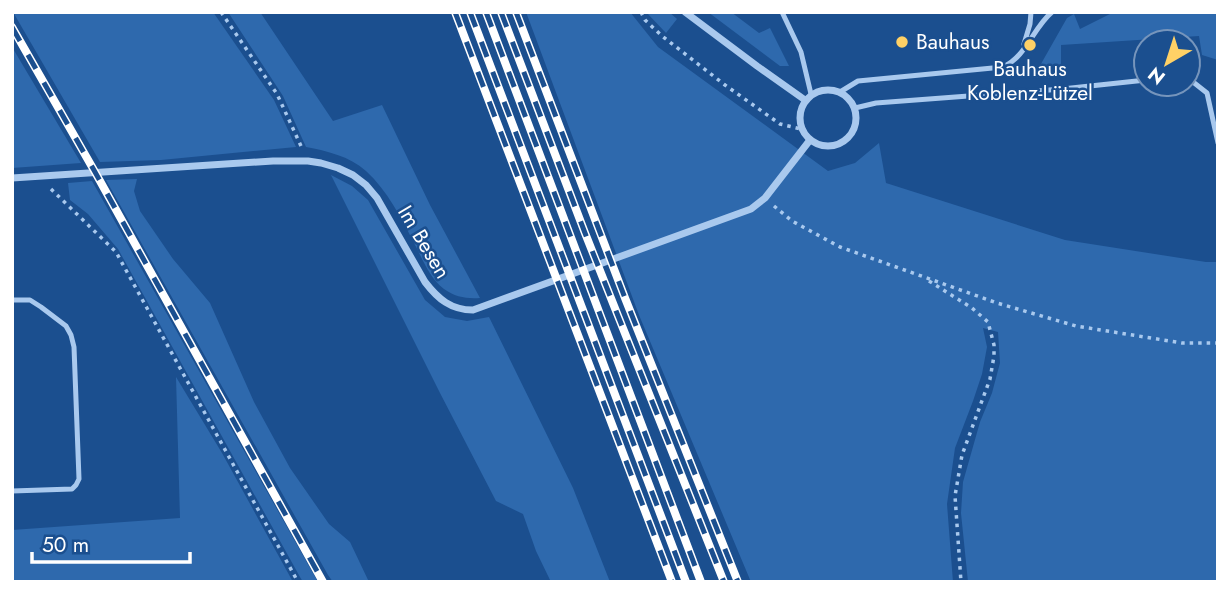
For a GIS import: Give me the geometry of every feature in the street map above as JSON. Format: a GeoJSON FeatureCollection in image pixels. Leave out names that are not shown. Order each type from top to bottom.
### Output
{"type":"FeatureCollection","features":[{"type":"Feature","properties":{"kind":"street"},"geometry":{"type":"LineString","coordinates":[[685,12],[757,66],[808,97]]}},
{"type":"Feature","properties":{"kind":"street"},"geometry":{"type":"LineString","coordinates":[[824,89],[846,95],[855,108],[856,122],[845,141],[838,145],[824,146],[810,141],[801,128],[800,113],[808,97],[824,89]]}},
{"type":"Feature","properties":{"kind":"street","name":"Im Besen"},"geometry":{"type":"LineString","coordinates":[[12,178],[273,161],[308,161],[338,168],[366,185],[377,198],[433,292],[454,308],[473,310],[744,212],[765,198],[810,141]]}},
{"type":"Feature","properties":{"kind":"lane"},"geometry":{"type":"LineString","coordinates":[[782,12],[801,52],[808,97]]}},
{"type":"Feature","properties":{"kind":"lane"},"geometry":{"type":"LineString","coordinates":[[1022,50],[1031,12]]}},
{"type":"Feature","properties":{"kind":"lane"},"geometry":{"type":"LineString","coordinates":[[840,92],[858,81],[1003,67],[1010,64],[1052,12]]}},
{"type":"Feature","properties":{"kind":"lane"},"geometry":{"type":"LineString","coordinates":[[855,108],[876,103],[1132,82]]}},
{"type":"Feature","properties":{"kind":"lane"},"geometry":{"type":"LineString","coordinates":[[1202,88],[1208,93],[1218,144]]}},
{"type":"Feature","properties":{"kind":"lane"},"geometry":{"type":"LineString","coordinates":[[12,300],[30,300],[66,326],[71,335],[74,347],[79,479],[72,489],[12,491]]}},
{"type":"Feature","properties":{"kind":"path"},"geometry":{"type":"LineString","coordinates":[[221,12],[277,94],[308,161]]}},
{"type":"Feature","properties":{"kind":"path"},"geometry":{"type":"LineString","coordinates":[[641,12],[645,20],[662,36],[725,85],[780,124],[801,128]]}},
{"type":"Feature","properties":{"kind":"path"},"geometry":{"type":"LineString","coordinates":[[38,176],[116,252],[298,582]]}},
{"type":"Feature","properties":{"kind":"path"},"geometry":{"type":"LineString","coordinates":[[765,198],[792,220],[840,247],[997,303],[1076,326],[1182,343],[1218,343]]}},
{"type":"Feature","properties":{"kind":"path"},"geometry":{"type":"LineString","coordinates":[[922,276],[972,307],[988,322],[994,345],[990,379],[962,456],[955,496],[961,582]]}},
{"type":"Feature","properties":{"kind":"shaded area"},"geometry":{"type":"Polygon","coordinates":[[[13,12],[213,12],[274,100],[296,147],[161,160],[100,162],[13,12]]]}},
{"type":"Feature","properties":{"kind":"shaded area"},"geometry":{"type":"Polygon","coordinates":[[[228,12],[260,12],[333,121],[382,105],[430,205],[480,298],[457,296],[439,285],[393,205],[366,171],[330,152],[306,147],[283,96],[228,12]]]}},
{"type":"Feature","properties":{"kind":"shaded area"},"geometry":{"type":"Polygon","coordinates":[[[526,12],[630,12],[658,47],[828,171],[855,163],[879,143],[886,183],[1065,240],[1218,262],[1218,582],[968,582],[961,513],[963,482],[1000,363],[998,332],[983,328],[987,347],[982,374],[955,448],[947,504],[953,582],[751,582],[639,315],[526,12]]]}},
{"type":"Feature","properties":{"kind":"shaded area"},"geometry":{"type":"Polygon","coordinates":[[[646,12],[669,12],[677,19],[666,33],[646,12]]]}},
{"type":"Feature","properties":{"kind":"shaded area"},"geometry":{"type":"Polygon","coordinates":[[[708,12],[731,12],[759,33],[770,28],[789,66],[780,66],[708,12]]]}},
{"type":"Feature","properties":{"kind":"shaded area"},"geometry":{"type":"Polygon","coordinates":[[[1114,12],[1218,12],[1218,60],[1202,55],[1202,28],[1132,28],[1132,40],[1061,45],[1061,77],[1033,78],[1067,18],[1074,14],[1080,29],[1114,12]]]}},
{"type":"Feature","properties":{"kind":"shaded area"},"geometry":{"type":"Polygon","coordinates":[[[12,47],[81,163],[12,168],[12,47]]]}},
{"type":"Feature","properties":{"kind":"shaded area"},"geometry":{"type":"Polygon","coordinates":[[[331,175],[352,186],[368,200],[425,300],[445,317],[467,321],[489,317],[573,488],[610,582],[551,582],[523,514],[496,501],[331,175]]]}},
{"type":"Feature","properties":{"kind":"shaded area"},"geometry":{"type":"Polygon","coordinates":[[[137,179],[134,191],[140,211],[173,259],[210,303],[254,402],[290,468],[329,524],[350,542],[369,582],[333,582],[328,575],[106,180],[137,179]]]}},
{"type":"Feature","properties":{"kind":"shaded area"},"geometry":{"type":"Polygon","coordinates":[[[92,181],[318,582],[303,582],[118,249],[88,214],[70,200],[68,183],[92,181]]]}},
{"type":"Feature","properties":{"kind":"shaded area"},"geometry":{"type":"Polygon","coordinates":[[[176,377],[222,453],[293,582],[12,582],[12,530],[180,518],[176,377]]]}},
{"type":"Feature","properties":{"kind":"railway"},"geometry":{"type":"LineString","coordinates":[[455,12],[672,582]]}},
{"type":"Feature","properties":{"kind":"railway"},"geometry":{"type":"LineString","coordinates":[[470,12],[686,582]]}},
{"type":"Feature","properties":{"kind":"railway"},"geometry":{"type":"LineString","coordinates":[[486,12],[701,582]]}},
{"type":"Feature","properties":{"kind":"railway"},"geometry":{"type":"LineString","coordinates":[[501,12],[585,233],[724,582]]}},
{"type":"Feature","properties":{"kind":"railway"},"geometry":{"type":"LineString","coordinates":[[516,12],[625,298],[738,582]]}},
{"type":"Feature","properties":{"kind":"railway"},"geometry":{"type":"LineString","coordinates":[[12,27],[323,582]]}},
{"type":"Feature","properties":{"kind":"place","name":"Bauhaus"},"geometry":{"type":"Point","coordinates":[902,42]}},
{"type":"Feature","properties":{"kind":"place","name":"Bauhaus Koblenz-Lützel"},"geometry":{"type":"Point","coordinates":[1030,45]}}]}
